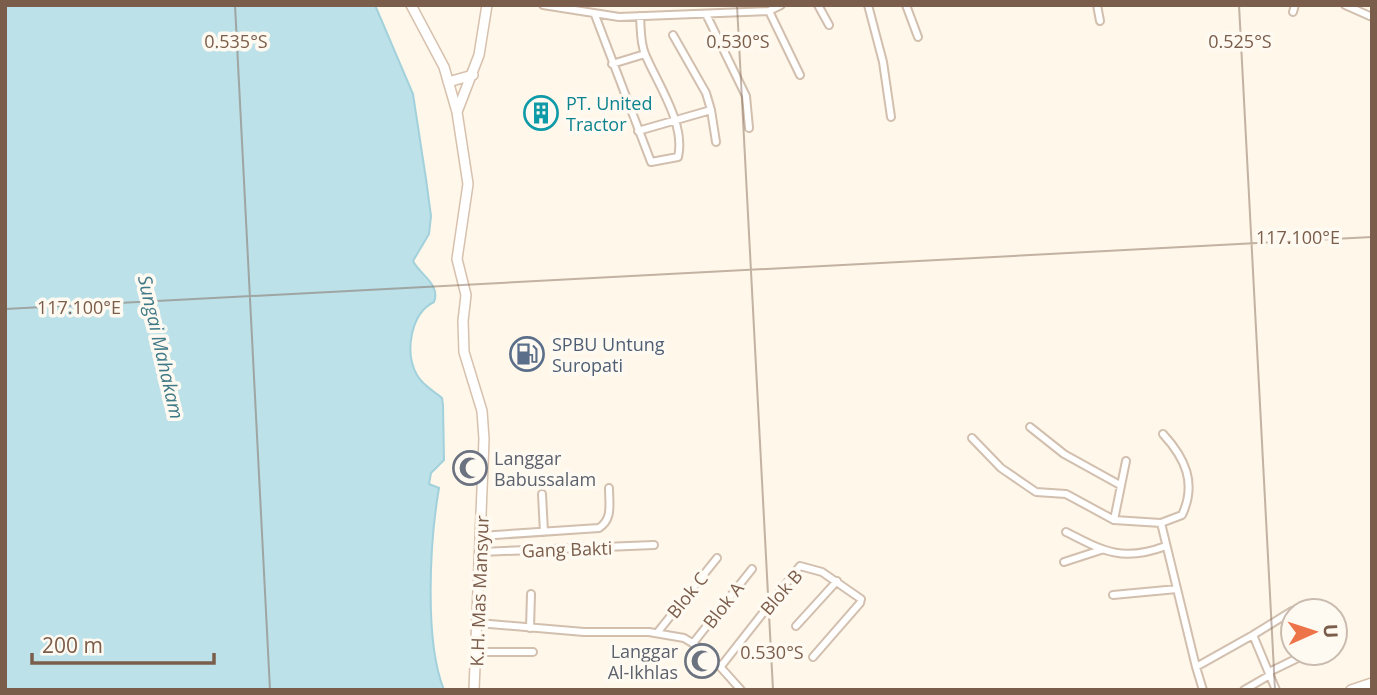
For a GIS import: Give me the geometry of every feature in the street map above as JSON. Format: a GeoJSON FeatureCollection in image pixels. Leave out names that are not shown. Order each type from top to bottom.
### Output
{"type":"FeatureCollection","features":[{"type":"Feature","properties":{"kind":"main road","name":"K.H. Mas Mansyur"},"geometry":{"type":"LineString","coordinates":[[411,5],[432,42],[448,82],[457,112],[468,184],[457,260],[466,295],[464,352],[482,411],[484,460],[474,690]]}},
{"type":"Feature","properties":{"kind":"main road"},"geometry":{"type":"LineString","coordinates":[[457,112],[473,75],[487,5]]}},
{"type":"Feature","properties":{"kind":"main road"},"geometry":{"type":"LineString","coordinates":[[448,82],[473,75]]}},
{"type":"Feature","properties":{"kind":"main road"},"geometry":{"type":"LineString","coordinates":[[1351,690],[1372,683]]}},
{"type":"Feature","properties":{"kind":"street"},"geometry":{"type":"LineString","coordinates":[[543,5],[595,16],[702,14],[780,5]]}},
{"type":"Feature","properties":{"kind":"street"},"geometry":{"type":"LineString","coordinates":[[699,5],[746,96],[749,128]]}},
{"type":"Feature","properties":{"kind":"street"},"geometry":{"type":"LineString","coordinates":[[818,5],[829,24]]}},
{"type":"Feature","properties":{"kind":"street"},"geometry":{"type":"LineString","coordinates":[[868,5],[883,62],[891,117]]}},
{"type":"Feature","properties":{"kind":"street"},"geometry":{"type":"LineString","coordinates":[[906,5],[918,37]]}},
{"type":"Feature","properties":{"kind":"street"},"geometry":{"type":"LineString","coordinates":[[1097,5],[1100,21]]}},
{"type":"Feature","properties":{"kind":"street"},"geometry":{"type":"LineString","coordinates":[[1345,5],[1372,17]]}},
{"type":"Feature","properties":{"kind":"street"},"geometry":{"type":"LineString","coordinates":[[771,8],[800,75]]}},
{"type":"Feature","properties":{"kind":"street"},"geometry":{"type":"LineString","coordinates":[[595,16],[651,162],[678,157],[673,120],[645,54],[640,16]]}},
{"type":"Feature","properties":{"kind":"street"},"geometry":{"type":"LineString","coordinates":[[673,35],[706,93],[716,142]]}},
{"type":"Feature","properties":{"kind":"street"},"geometry":{"type":"LineString","coordinates":[[612,64],[645,54]]}},
{"type":"Feature","properties":{"kind":"street"},"geometry":{"type":"LineString","coordinates":[[638,131],[711,110]]}},
{"type":"Feature","properties":{"kind":"street"},"geometry":{"type":"LineString","coordinates":[[1030,427],[1064,454],[1120,485]]}},
{"type":"Feature","properties":{"kind":"street"},"geometry":{"type":"LineString","coordinates":[[972,438],[985,454],[1028,489],[1039,493],[1066,494],[1114,520],[1161,523],[1182,515],[1190,488],[1185,461],[1163,434]]}},
{"type":"Feature","properties":{"kind":"street"},"geometry":{"type":"LineString","coordinates":[[463,461],[484,460]]}},
{"type":"Feature","properties":{"kind":"street"},"geometry":{"type":"LineString","coordinates":[[1114,520],[1126,461]]}},
{"type":"Feature","properties":{"kind":"street"},"geometry":{"type":"LineString","coordinates":[[480,536],[599,528],[605,524],[610,513],[609,488]]}},
{"type":"Feature","properties":{"kind":"street"},"geometry":{"type":"LineString","coordinates":[[542,494],[544,532]]}},
{"type":"Feature","properties":{"kind":"street"},"geometry":{"type":"LineString","coordinates":[[1161,523],[1203,690]]}},
{"type":"Feature","properties":{"kind":"street"},"geometry":{"type":"LineString","coordinates":[[1066,532],[1101,550],[1124,555],[1146,553],[1166,546]]}},
{"type":"Feature","properties":{"kind":"street","name":"Gang Bakti"},"geometry":{"type":"LineString","coordinates":[[480,552],[654,545]]}},
{"type":"Feature","properties":{"kind":"street"},"geometry":{"type":"LineString","coordinates":[[1064,562],[1101,550]]}},
{"type":"Feature","properties":{"kind":"street","name":"Blok C"},"geometry":{"type":"LineString","coordinates":[[657,633],[717,558]]}},
{"type":"Feature","properties":{"kind":"street","name":"Blok B"},"geometry":{"type":"LineString","coordinates":[[722,665],[797,567],[822,572],[861,601],[813,657]]}},
{"type":"Feature","properties":{"kind":"street","name":"Blok A"},"geometry":{"type":"LineString","coordinates":[[694,642],[752,569]]}},
{"type":"Feature","properties":{"kind":"street"},"geometry":{"type":"LineString","coordinates":[[796,626],[837,581]]}},
{"type":"Feature","properties":{"kind":"street"},"geometry":{"type":"LineString","coordinates":[[1114,595],[1177,589]]}},
{"type":"Feature","properties":{"kind":"street"},"geometry":{"type":"LineString","coordinates":[[530,628],[531,594]]}},
{"type":"Feature","properties":{"kind":"street"},"geometry":{"type":"LineString","coordinates":[[1196,667],[1279,619]]}},
{"type":"Feature","properties":{"kind":"street"},"geometry":{"type":"LineString","coordinates":[[478,623],[657,633],[694,642],[722,665],[741,690]]}},
{"type":"Feature","properties":{"kind":"street"},"geometry":{"type":"LineString","coordinates":[[1253,635],[1276,690]]}},
{"type":"Feature","properties":{"kind":"street"},"geometry":{"type":"LineString","coordinates":[[476,652],[533,652]]}},
{"type":"Feature","properties":{"kind":"street"},"geometry":{"type":"LineString","coordinates":[[1244,690],[1282,667]]}},
{"type":"Feature","properties":{"kind":"water","name":"Sungai Mahakam"},"geometry":{"type":"Polygon","coordinates":[[[5,5],[375,5],[413,94],[431,216],[429,234],[413,261],[432,285],[435,296],[434,302],[426,307],[415,324],[411,355],[419,379],[442,398],[443,405],[444,460],[431,473],[429,484],[439,488],[431,562],[431,618],[438,669],[444,690],[5,690],[5,5]]]}},
{"type":"Feature","properties":{"kind":"place","name":"PT. United Tractor"},"geometry":{"type":"Point","coordinates":[541,113]}},
{"type":"Feature","properties":{"kind":"place","name":"SPBU Untung Suropati"},"geometry":{"type":"Point","coordinates":[527,354]}},
{"type":"Feature","properties":{"kind":"place","name":"Langgar Babussalam"},"geometry":{"type":"Point","coordinates":[470,468]}},
{"type":"Feature","properties":{"kind":"place","name":"Langgar Al-Ikhlas"},"geometry":{"type":"Point","coordinates":[702,661]}}]}
